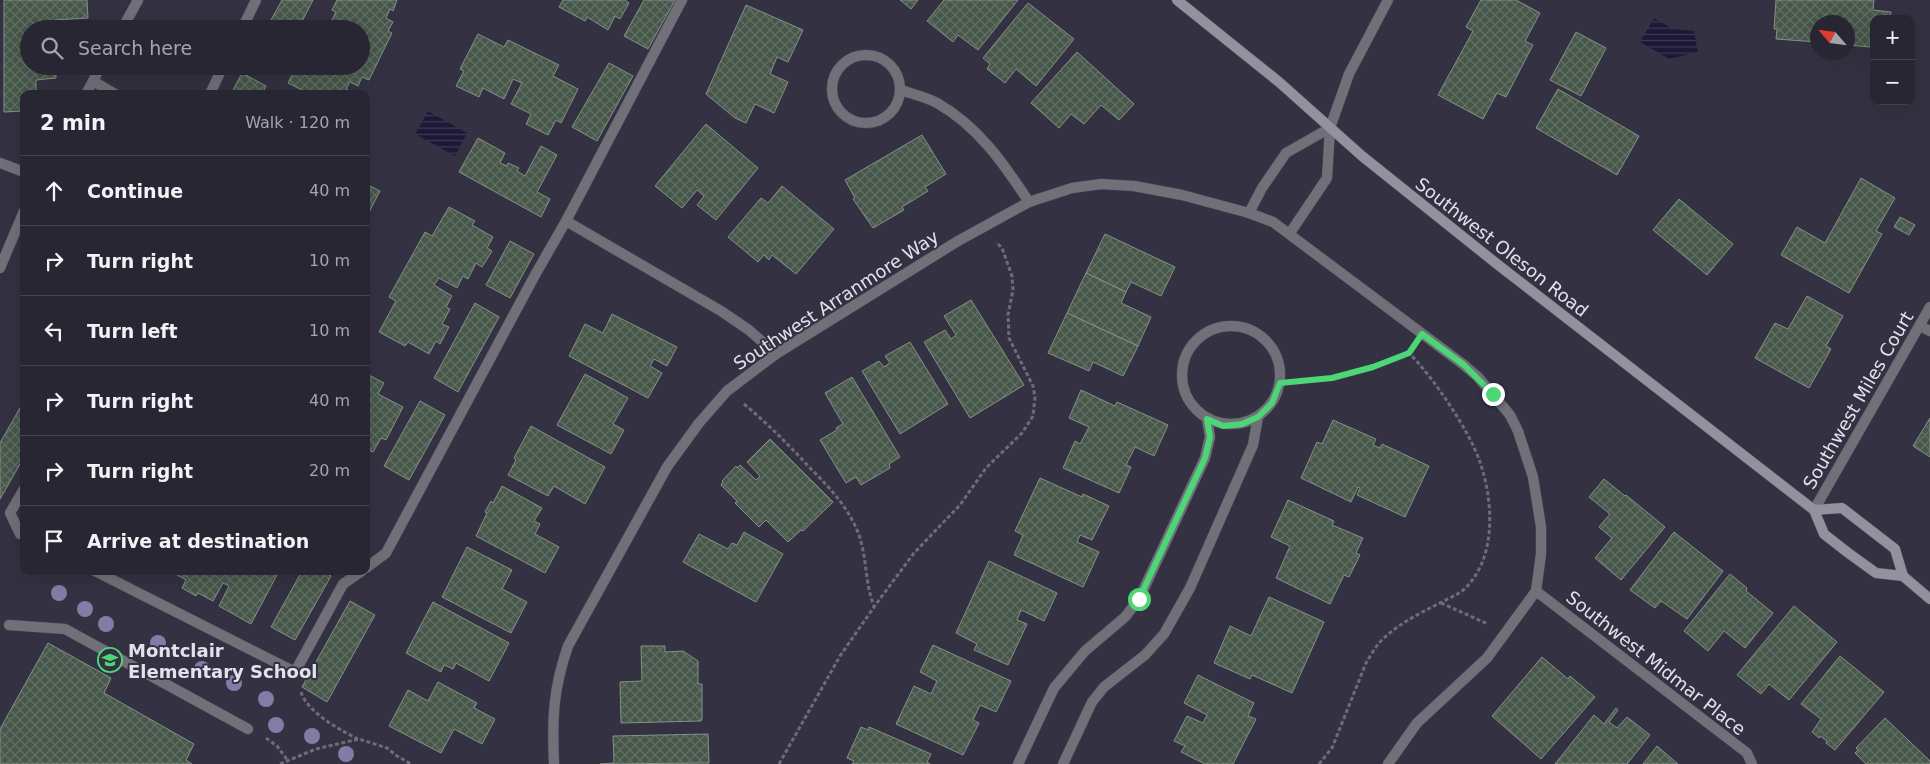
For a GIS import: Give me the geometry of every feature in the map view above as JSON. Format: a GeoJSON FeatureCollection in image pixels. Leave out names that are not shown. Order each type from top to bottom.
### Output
{"type":"FeatureCollection","features":[{"type":"Feature","properties":{"kind":"main road","name":"Southwest Oleson Road"},"geometry":{"type":"LineString","coordinates":[[1177,0],[1279,82],[1362,156],[1497,264],[1814,510],[1824,534],[1876,573],[1903,576]]}},
{"type":"Feature","properties":{"kind":"main road"},"geometry":{"type":"LineString","coordinates":[[1814,510],[1842,508],[1895,549],[1903,576],[1930,599]]}},
{"type":"Feature","properties":{"kind":"street"},"geometry":{"type":"LineString","coordinates":[[127,20],[138,0]]}},
{"type":"Feature","properties":{"kind":"street"},"geometry":{"type":"LineString","coordinates":[[246,20],[256,0]]}},
{"type":"Feature","properties":{"kind":"street"},"geometry":{"type":"LineString","coordinates":[[370,565],[386,553],[535,275],[566,222],[682,0]]}},
{"type":"Feature","properties":{"kind":"street"},"geometry":{"type":"LineString","coordinates":[[1290,233],[1327,178],[1330,128],[1349,74],[1388,0]]}},
{"type":"Feature","properties":{"kind":"street"},"geometry":{"type":"LineString","coordinates":[[858,55],[871,55],[882,58],[892,66],[898,77],[900,90],[895,107],[887,115],[874,122],[860,122],[849,118],[838,109],[832,95],[832,82],[837,70],[846,61],[858,55]]}},
{"type":"Feature","properties":{"kind":"street"},"geometry":{"type":"LineString","coordinates":[[88,90],[96,75]]}},
{"type":"Feature","properties":{"kind":"street"},"geometry":{"type":"LineString","coordinates":[[212,90],[219,75]]}},
{"type":"Feature","properties":{"kind":"street"},"geometry":{"type":"LineString","coordinates":[[93,82],[108,90]]}},
{"type":"Feature","properties":{"kind":"street"},"geometry":{"type":"LineString","coordinates":[[900,90],[935,102],[952,112],[972,128],[996,153],[1030,202]]}},
{"type":"Feature","properties":{"kind":"street"},"geometry":{"type":"LineString","coordinates":[[1249,213],[1262,188],[1286,153],[1330,128]]}},
{"type":"Feature","properties":{"kind":"street"},"geometry":{"type":"LineString","coordinates":[[0,163],[20,170]]}},
{"type":"Feature","properties":{"kind":"street","name":"Southwest Arranmore Way"},"geometry":{"type":"LineString","coordinates":[[554,764],[554,697],[568,646],[667,467],[682,444],[727,391],[776,354],[983,226],[1030,202],[1072,188],[1101,184],[1134,186],[1182,195],[1249,213],[1273,222],[1478,377],[1510,416],[1518,430],[1533,477],[1541,526],[1541,554],[1536,591],[1487,658],[1417,723],[1388,764]]}},
{"type":"Feature","properties":{"kind":"street"},"geometry":{"type":"LineString","coordinates":[[0,268],[20,220]]}},
{"type":"Feature","properties":{"kind":"street"},"geometry":{"type":"LineString","coordinates":[[566,222],[722,311],[749,330],[776,354]]}},
{"type":"Feature","properties":{"kind":"street","name":"Southwest Miles Court"},"geometry":{"type":"LineString","coordinates":[[1814,510],[1930,306]]}},
{"type":"Feature","properties":{"kind":"street"},"geometry":{"type":"LineString","coordinates":[[1238,326],[1257,332],[1271,345],[1279,362],[1280,383],[1272,403],[1258,417],[1242,424],[1223,426],[1207,419],[1191,405],[1183,388],[1182,368],[1188,350],[1200,336],[1217,327],[1238,326]]}},
{"type":"Feature","properties":{"kind":"street"},"geometry":{"type":"LineString","coordinates":[[1920,326],[1930,331]]}},
{"type":"Feature","properties":{"kind":"street"},"geometry":{"type":"LineString","coordinates":[[1063,764],[1092,702],[1104,687],[1145,655],[1164,634],[1190,588],[1253,445],[1258,417]]}},
{"type":"Feature","properties":{"kind":"street"},"geometry":{"type":"LineString","coordinates":[[1018,764],[1054,688],[1085,652],[1126,617],[1139,599],[1205,458],[1210,437],[1207,419]]}},
{"type":"Feature","properties":{"kind":"street"},"geometry":{"type":"LineString","coordinates":[[20,496],[10,513],[20,534]]}},
{"type":"Feature","properties":{"kind":"street"},"geometry":{"type":"LineString","coordinates":[[103,575],[295,672],[343,584],[356,575]]}},
{"type":"Feature","properties":{"kind":"street","name":"Southwest Midmar Place"},"geometry":{"type":"LineString","coordinates":[[1536,591],[1747,754],[1752,764]]}},
{"type":"Feature","properties":{"kind":"street"},"geometry":{"type":"LineString","coordinates":[[9,625],[65,629],[248,729]]}},
{"type":"Feature","properties":{"kind":"path"},"geometry":{"type":"LineString","coordinates":[[779,764],[840,656],[874,607],[914,553],[960,506],[986,468],[1022,433],[1032,416],[1035,397],[1033,386],[1009,338],[1008,315],[1013,290],[1012,276],[1002,248],[983,226]]}},
{"type":"Feature","properties":{"kind":"path"},"geometry":{"type":"LineString","coordinates":[[1280,383],[1332,378],[1373,367],[1409,353],[1422,334]]}},
{"type":"Feature","properties":{"kind":"path"},"geometry":{"type":"LineString","coordinates":[[1319,764],[1332,748],[1366,663],[1373,651],[1384,638],[1401,625],[1468,586],[1483,562],[1487,550],[1489,528],[1487,492],[1484,476],[1471,442],[1426,372],[1409,353]]}},
{"type":"Feature","properties":{"kind":"path"},"geometry":{"type":"LineString","coordinates":[[727,391],[783,439],[836,495],[854,523],[862,546],[870,595],[874,607]]}},
{"type":"Feature","properties":{"kind":"path"},"geometry":{"type":"LineString","coordinates":[[1441,603],[1480,619],[1504,634]]}},
{"type":"Feature","properties":{"kind":"path"},"geometry":{"type":"LineString","coordinates":[[295,672],[303,698],[331,724],[359,739],[387,748],[396,756],[411,764]]}},
{"type":"Feature","properties":{"kind":"path"},"geometry":{"type":"LineString","coordinates":[[248,729],[263,735],[277,746],[288,761]]}},
{"type":"Feature","properties":{"kind":"path"},"geometry":{"type":"LineString","coordinates":[[280,764],[316,749],[359,739]]}},
{"type":"Feature","properties":{"kind":"shaded area"},"geometry":{"type":"Polygon","coordinates":[[[1654,18],[1673,29],[1694,31],[1698,52],[1669,59],[1640,42],[1654,18]]]}},
{"type":"Feature","properties":{"kind":"shaded area"},"geometry":{"type":"Polygon","coordinates":[[[428,111],[467,133],[455,156],[415,134],[428,111]]]}},
{"type":"Feature","properties":{"kind":"building"},"geometry":{"type":"Polygon","coordinates":[[[4,0],[87,0],[88,18],[20,20],[20,75],[56,75],[56,78],[36,80],[36,90],[20,90],[20,111],[4,112],[4,0]]]}},
{"type":"Feature","properties":{"kind":"building"},"geometry":{"type":"Polygon","coordinates":[[[282,0],[313,0],[303,20],[271,20],[282,0]]]}},
{"type":"Feature","properties":{"kind":"building"},"geometry":{"type":"Polygon","coordinates":[[[337,0],[397,0],[393,11],[390,9],[386,18],[393,22],[388,31],[392,33],[369,80],[362,77],[358,86],[350,82],[346,89],[348,90],[302,90],[288,83],[292,75],[370,75],[370,20],[332,20],[336,12],[332,10],[337,0]]]}},
{"type":"Feature","properties":{"kind":"building"},"geometry":{"type":"Polygon","coordinates":[[[563,0],[625,0],[629,3],[620,19],[615,16],[608,30],[587,17],[585,21],[559,7],[563,0]]]}},
{"type":"Feature","properties":{"kind":"building"},"geometry":{"type":"Polygon","coordinates":[[[644,0],[675,0],[648,49],[624,36],[644,0]]]}},
{"type":"Feature","properties":{"kind":"building"},"geometry":{"type":"Polygon","coordinates":[[[900,0],[918,0],[911,9],[900,0]]]}},
{"type":"Feature","properties":{"kind":"building"},"geometry":{"type":"Polygon","coordinates":[[[944,0],[1018,0],[978,50],[958,35],[953,42],[927,21],[944,0]]]}},
{"type":"Feature","properties":{"kind":"building"},"geometry":{"type":"Polygon","coordinates":[[[1481,0],[1516,0],[1540,13],[1525,41],[1533,45],[1506,97],[1497,93],[1483,119],[1438,95],[1473,31],[1466,27],[1481,0]]]}},
{"type":"Feature","properties":{"kind":"building"},"geometry":{"type":"Polygon","coordinates":[[[1776,0],[1874,0],[1873,10],[1891,12],[1891,15],[1870,15],[1870,47],[1855,46],[1855,15],[1810,15],[1810,41],[1776,39],[1777,29],[1774,29],[1776,0]]]}},
{"type":"Feature","properties":{"kind":"building"},"geometry":{"type":"Polygon","coordinates":[[[1028,3],[1074,39],[1036,86],[1016,69],[1005,83],[987,69],[990,64],[983,58],[1028,3]]]}},
{"type":"Feature","properties":{"kind":"building"},"geometry":{"type":"Polygon","coordinates":[[[746,5],[803,30],[788,62],[777,57],[770,74],[788,82],[774,113],[755,104],[746,123],[735,118],[706,94],[746,5]]]}},
{"type":"Feature","properties":{"kind":"building"},"geometry":{"type":"Polygon","coordinates":[[[1576,32],[1606,48],[1581,96],[1550,80],[1576,32]]]}},
{"type":"Feature","properties":{"kind":"building"},"geometry":{"type":"Polygon","coordinates":[[[478,34],[504,47],[508,40],[559,65],[553,76],[578,89],[561,123],[556,120],[548,135],[526,124],[531,114],[511,104],[522,83],[513,79],[504,99],[483,88],[479,97],[456,86],[464,71],[460,69],[478,34]]]}},
{"type":"Feature","properties":{"kind":"building"},"geometry":{"type":"Polygon","coordinates":[[[1077,52],[1134,104],[1119,120],[1101,105],[1084,124],[1071,114],[1059,128],[1031,103],[1077,52]]]}},
{"type":"Feature","properties":{"kind":"building"},"geometry":{"type":"Polygon","coordinates":[[[609,63],[633,76],[597,141],[572,127],[609,63]]]}},
{"type":"Feature","properties":{"kind":"building"},"geometry":{"type":"Polygon","coordinates":[[[241,75],[246,75],[266,86],[264,90],[233,90],[241,75]]]}},
{"type":"Feature","properties":{"kind":"building"},"geometry":{"type":"Polygon","coordinates":[[[1558,89],[1639,136],[1617,175],[1536,128],[1558,89]]]}},
{"type":"Feature","properties":{"kind":"building"},"geometry":{"type":"Polygon","coordinates":[[[706,124],[758,168],[716,220],[697,205],[704,196],[697,190],[682,208],[655,186],[706,124]]]}},
{"type":"Feature","properties":{"kind":"building"},"geometry":{"type":"Polygon","coordinates":[[[922,135],[946,174],[925,187],[928,191],[902,207],[904,210],[873,228],[853,199],[855,198],[845,180],[922,135]]]}},
{"type":"Feature","properties":{"kind":"building"},"geometry":{"type":"Polygon","coordinates":[[[478,138],[505,153],[500,163],[507,166],[508,163],[519,168],[517,171],[525,176],[541,146],[557,155],[537,192],[550,199],[541,217],[459,172],[478,138]]]}},
{"type":"Feature","properties":{"kind":"building"},"geometry":{"type":"Polygon","coordinates":[[[1861,178],[1895,198],[1876,231],[1882,234],[1849,293],[1781,255],[1797,227],[1825,243],[1861,178]]]}},
{"type":"Feature","properties":{"kind":"building"},"geometry":{"type":"Polygon","coordinates":[[[370,186],[380,191],[370,210],[370,186]]]}},
{"type":"Feature","properties":{"kind":"building"},"geometry":{"type":"Polygon","coordinates":[[[782,186],[834,229],[796,274],[772,255],[769,260],[764,255],[758,262],[728,237],[761,198],[768,203],[782,186]]]}},
{"type":"Feature","properties":{"kind":"building"},"geometry":{"type":"Polygon","coordinates":[[[1679,199],[1733,244],[1707,275],[1653,230],[1679,199]]]}},
{"type":"Feature","properties":{"kind":"building"},"geometry":{"type":"Polygon","coordinates":[[[449,207],[475,221],[472,225],[493,237],[487,248],[492,251],[482,267],[476,263],[468,279],[463,276],[457,288],[439,278],[434,285],[452,296],[446,307],[450,309],[442,324],[449,327],[440,344],[436,341],[429,354],[408,342],[405,346],[379,332],[396,301],[389,297],[425,232],[432,236],[449,207]]]}},
{"type":"Feature","properties":{"kind":"building"},"geometry":{"type":"Polygon","coordinates":[[[1900,217],[1915,225],[1909,235],[1894,227],[1900,217]]]}},
{"type":"Feature","properties":{"kind":"building"},"geometry":{"type":"Polygon","coordinates":[[[1105,234],[1175,267],[1161,296],[1131,282],[1126,292],[1086,273],[1105,234]]]}},
{"type":"Feature","properties":{"kind":"building"},"geometry":{"type":"Polygon","coordinates":[[[510,241],[534,254],[510,298],[486,285],[510,241]]]}},
{"type":"Feature","properties":{"kind":"building"},"geometry":{"type":"Polygon","coordinates":[[[1086,273],[1126,292],[1121,303],[1151,317],[1138,346],[1067,313],[1086,273]]]}},
{"type":"Feature","properties":{"kind":"building"},"geometry":{"type":"Polygon","coordinates":[[[1807,296],[1843,316],[1826,346],[1831,349],[1809,388],[1755,358],[1775,323],[1788,329],[1807,296]]]}},
{"type":"Feature","properties":{"kind":"building"},"geometry":{"type":"Polygon","coordinates":[[[971,300],[1024,385],[970,418],[924,342],[945,330],[951,339],[956,335],[944,316],[971,300]]]}},
{"type":"Feature","properties":{"kind":"building"},"geometry":{"type":"Polygon","coordinates":[[[475,303],[499,317],[458,392],[434,378],[475,303]]]}},
{"type":"Feature","properties":{"kind":"building"},"geometry":{"type":"Polygon","coordinates":[[[1067,313],[1138,346],[1123,376],[1093,362],[1089,371],[1048,353],[1067,313]]]}},
{"type":"Feature","properties":{"kind":"building"},"geometry":{"type":"Polygon","coordinates":[[[612,314],[677,347],[667,366],[654,359],[650,366],[662,373],[648,398],[569,356],[585,324],[603,333],[612,314]]]}},
{"type":"Feature","properties":{"kind":"building"},"geometry":{"type":"Polygon","coordinates":[[[910,342],[948,404],[900,434],[862,371],[879,361],[884,367],[890,363],[885,356],[910,342]]]}},
{"type":"Feature","properties":{"kind":"building"},"geometry":{"type":"Polygon","coordinates":[[[585,374],[628,398],[613,424],[624,430],[611,454],[557,425],[585,374]]]}},
{"type":"Feature","properties":{"kind":"building"},"geometry":{"type":"Polygon","coordinates":[[[370,376],[384,383],[378,394],[403,407],[386,440],[381,438],[373,452],[370,451],[370,376]]]}},
{"type":"Feature","properties":{"kind":"building"},"geometry":{"type":"Polygon","coordinates":[[[852,377],[900,457],[889,464],[890,468],[861,485],[856,477],[846,483],[820,440],[843,424],[825,393],[852,377]]]}},
{"type":"Feature","properties":{"kind":"building"},"geometry":{"type":"Polygon","coordinates":[[[1081,390],[1115,406],[1117,402],[1168,425],[1154,456],[1135,447],[1126,465],[1131,467],[1119,493],[1063,468],[1075,441],[1080,444],[1089,427],[1069,418],[1081,390]]]}},
{"type":"Feature","properties":{"kind":"building"},"geometry":{"type":"Polygon","coordinates":[[[420,401],[445,415],[409,480],[384,466],[420,401]]]}},
{"type":"Feature","properties":{"kind":"building"},"geometry":{"type":"Polygon","coordinates":[[[20,408],[20,464],[0,499],[0,443],[20,408]]]}},
{"type":"Feature","properties":{"kind":"building"},"geometry":{"type":"Polygon","coordinates":[[[1930,418],[1930,457],[1913,446],[1930,418]]]}},
{"type":"Feature","properties":{"kind":"building"},"geometry":{"type":"Polygon","coordinates":[[[1333,420],[1376,439],[1373,445],[1380,448],[1382,444],[1429,466],[1405,517],[1357,495],[1360,488],[1358,487],[1351,502],[1301,478],[1317,442],[1322,444],[1333,420]]]}},
{"type":"Feature","properties":{"kind":"building"},"geometry":{"type":"Polygon","coordinates":[[[531,426],[605,467],[585,504],[554,486],[548,496],[508,475],[516,460],[514,458],[531,426]]]}},
{"type":"Feature","properties":{"kind":"building"},"geometry":{"type":"Polygon","coordinates":[[[770,439],[833,502],[803,531],[801,530],[788,542],[766,520],[759,527],[735,503],[737,501],[721,485],[722,481],[736,466],[737,468],[740,465],[756,480],[760,476],[747,462],[770,439]]]}},
{"type":"Feature","properties":{"kind":"building"},"geometry":{"type":"Polygon","coordinates":[[[1040,478],[1082,497],[1083,494],[1109,506],[1092,540],[1080,535],[1077,542],[1099,552],[1083,587],[1014,555],[1023,535],[1015,531],[1040,478]]]}},
{"type":"Feature","properties":{"kind":"building"},"geometry":{"type":"Polygon","coordinates":[[[1604,479],[1665,527],[1621,580],[1595,558],[1612,538],[1599,527],[1610,514],[1589,497],[1604,479]]]}},
{"type":"Feature","properties":{"kind":"building"},"geometry":{"type":"Polygon","coordinates":[[[502,486],[542,508],[534,521],[540,524],[535,534],[559,547],[545,573],[476,536],[487,513],[485,512],[491,501],[493,503],[502,486]]]}},
{"type":"Feature","properties":{"kind":"building"},"geometry":{"type":"Polygon","coordinates":[[[1288,500],[1334,521],[1332,525],[1363,538],[1356,553],[1360,555],[1349,577],[1344,575],[1330,604],[1276,578],[1290,546],[1271,537],[1288,500]]]}},
{"type":"Feature","properties":{"kind":"building"},"geometry":{"type":"Polygon","coordinates":[[[744,532],[783,554],[756,602],[683,562],[699,534],[728,549],[732,543],[737,545],[744,532]]]}},
{"type":"Feature","properties":{"kind":"building"},"geometry":{"type":"Polygon","coordinates":[[[1674,532],[1723,571],[1687,619],[1661,601],[1655,608],[1630,590],[1674,532]]]}},
{"type":"Feature","properties":{"kind":"building"},"geometry":{"type":"Polygon","coordinates":[[[467,547],[512,570],[502,589],[527,602],[511,633],[442,597],[467,547]]]}},
{"type":"Feature","properties":{"kind":"building"},"geometry":{"type":"Polygon","coordinates":[[[989,561],[1057,593],[1044,621],[1021,610],[1017,620],[1027,624],[1008,665],[974,650],[977,644],[956,633],[989,561]]]}},
{"type":"Feature","properties":{"kind":"building"},"geometry":{"type":"Polygon","coordinates":[[[1730,574],[1747,588],[1746,591],[1773,613],[1745,648],[1724,631],[1708,651],[1684,631],[1730,574]]]}},
{"type":"Feature","properties":{"kind":"building"},"geometry":{"type":"Polygon","coordinates":[[[177,575],[277,575],[251,624],[219,606],[229,586],[223,583],[213,601],[198,593],[196,596],[182,588],[186,580],[177,575]]]}},
{"type":"Feature","properties":{"kind":"building"},"geometry":{"type":"Polygon","coordinates":[[[300,575],[331,576],[295,640],[271,627],[300,575]]]}},
{"type":"Feature","properties":{"kind":"building"},"geometry":{"type":"Polygon","coordinates":[[[1269,597],[1324,622],[1292,693],[1252,675],[1250,679],[1214,663],[1230,626],[1251,636],[1269,597]]]}},
{"type":"Feature","properties":{"kind":"building"},"geometry":{"type":"Polygon","coordinates":[[[350,601],[375,615],[327,702],[302,687],[350,601]]]}},
{"type":"Feature","properties":{"kind":"building"},"geometry":{"type":"Polygon","coordinates":[[[433,602],[509,643],[489,681],[456,663],[453,669],[444,665],[441,672],[406,653],[433,602]]]}},
{"type":"Feature","properties":{"kind":"building"},"geometry":{"type":"Polygon","coordinates":[[[1794,606],[1837,642],[1789,700],[1769,684],[1761,694],[1737,675],[1794,606]]]}},
{"type":"Feature","properties":{"kind":"building"},"geometry":{"type":"Polygon","coordinates":[[[48,643],[111,678],[104,693],[194,744],[186,760],[192,764],[0,764],[0,729],[48,643]]]}},
{"type":"Feature","properties":{"kind":"building"},"geometry":{"type":"Polygon","coordinates":[[[933,645],[1011,681],[996,712],[980,705],[973,720],[979,723],[963,755],[896,724],[914,686],[931,694],[937,681],[920,672],[933,645]]]}},
{"type":"Feature","properties":{"kind":"building"},"geometry":{"type":"Polygon","coordinates":[[[641,646],[665,646],[665,652],[683,651],[698,661],[698,684],[702,684],[701,721],[621,723],[620,682],[642,681],[641,646]]]}},
{"type":"Feature","properties":{"kind":"building"},"geometry":{"type":"Polygon","coordinates":[[[1840,656],[1884,692],[1835,750],[1826,743],[1827,741],[1820,736],[1819,738],[1812,732],[1821,719],[1801,704],[1840,656]]]}},
{"type":"Feature","properties":{"kind":"building"},"geometry":{"type":"Polygon","coordinates":[[[1542,657],[1568,679],[1570,676],[1595,697],[1541,759],[1492,716],[1542,657]]]}},
{"type":"Feature","properties":{"kind":"building"},"geometry":{"type":"Polygon","coordinates":[[[1198,675],[1254,703],[1248,716],[1256,719],[1233,764],[1205,764],[1181,752],[1185,746],[1174,741],[1187,716],[1203,723],[1207,715],[1184,703],[1198,675]]]}},
{"type":"Feature","properties":{"kind":"building"},"geometry":{"type":"Polygon","coordinates":[[[438,682],[477,703],[474,708],[495,719],[482,744],[454,729],[441,753],[389,726],[408,690],[428,701],[438,682]]]}},
{"type":"Feature","properties":{"kind":"building"},"geometry":{"type":"Polygon","coordinates":[[[1616,708],[1618,710],[1609,722],[1617,728],[1627,717],[1650,735],[1627,764],[1555,764],[1594,715],[1604,724],[1616,708]]]}},
{"type":"Feature","properties":{"kind":"building"},"geometry":{"type":"Polygon","coordinates":[[[1885,718],[1930,761],[1930,764],[1866,764],[1855,753],[1858,750],[1856,748],[1885,718]]]}},
{"type":"Feature","properties":{"kind":"building"},"geometry":{"type":"Polygon","coordinates":[[[861,727],[868,730],[869,727],[931,754],[927,762],[930,764],[852,764],[854,761],[847,758],[861,727]]]}},
{"type":"Feature","properties":{"kind":"building"},"geometry":{"type":"Polygon","coordinates":[[[708,734],[709,763],[600,764],[614,763],[613,736],[708,734]]]}},
{"type":"Feature","properties":{"kind":"building"},"geometry":{"type":"Polygon","coordinates":[[[1657,746],[1678,764],[1643,764],[1657,746]]]}},
{"type":"Feature","properties":{"kind":"place","name":"Montclair Elementary School"},"geometry":{"type":"Point","coordinates":[110,660]}},
{"type":"Feature","properties":{"kind":"route"},"geometry":{"type":"LineString","coordinates":[[1139,599],[1205,458],[1210,437],[1207,419],[1223,426],[1242,424],[1258,417],[1272,403],[1280,383],[1332,378],[1373,367],[1409,353],[1422,334],[1464,365],[1493,394]]}}]}
